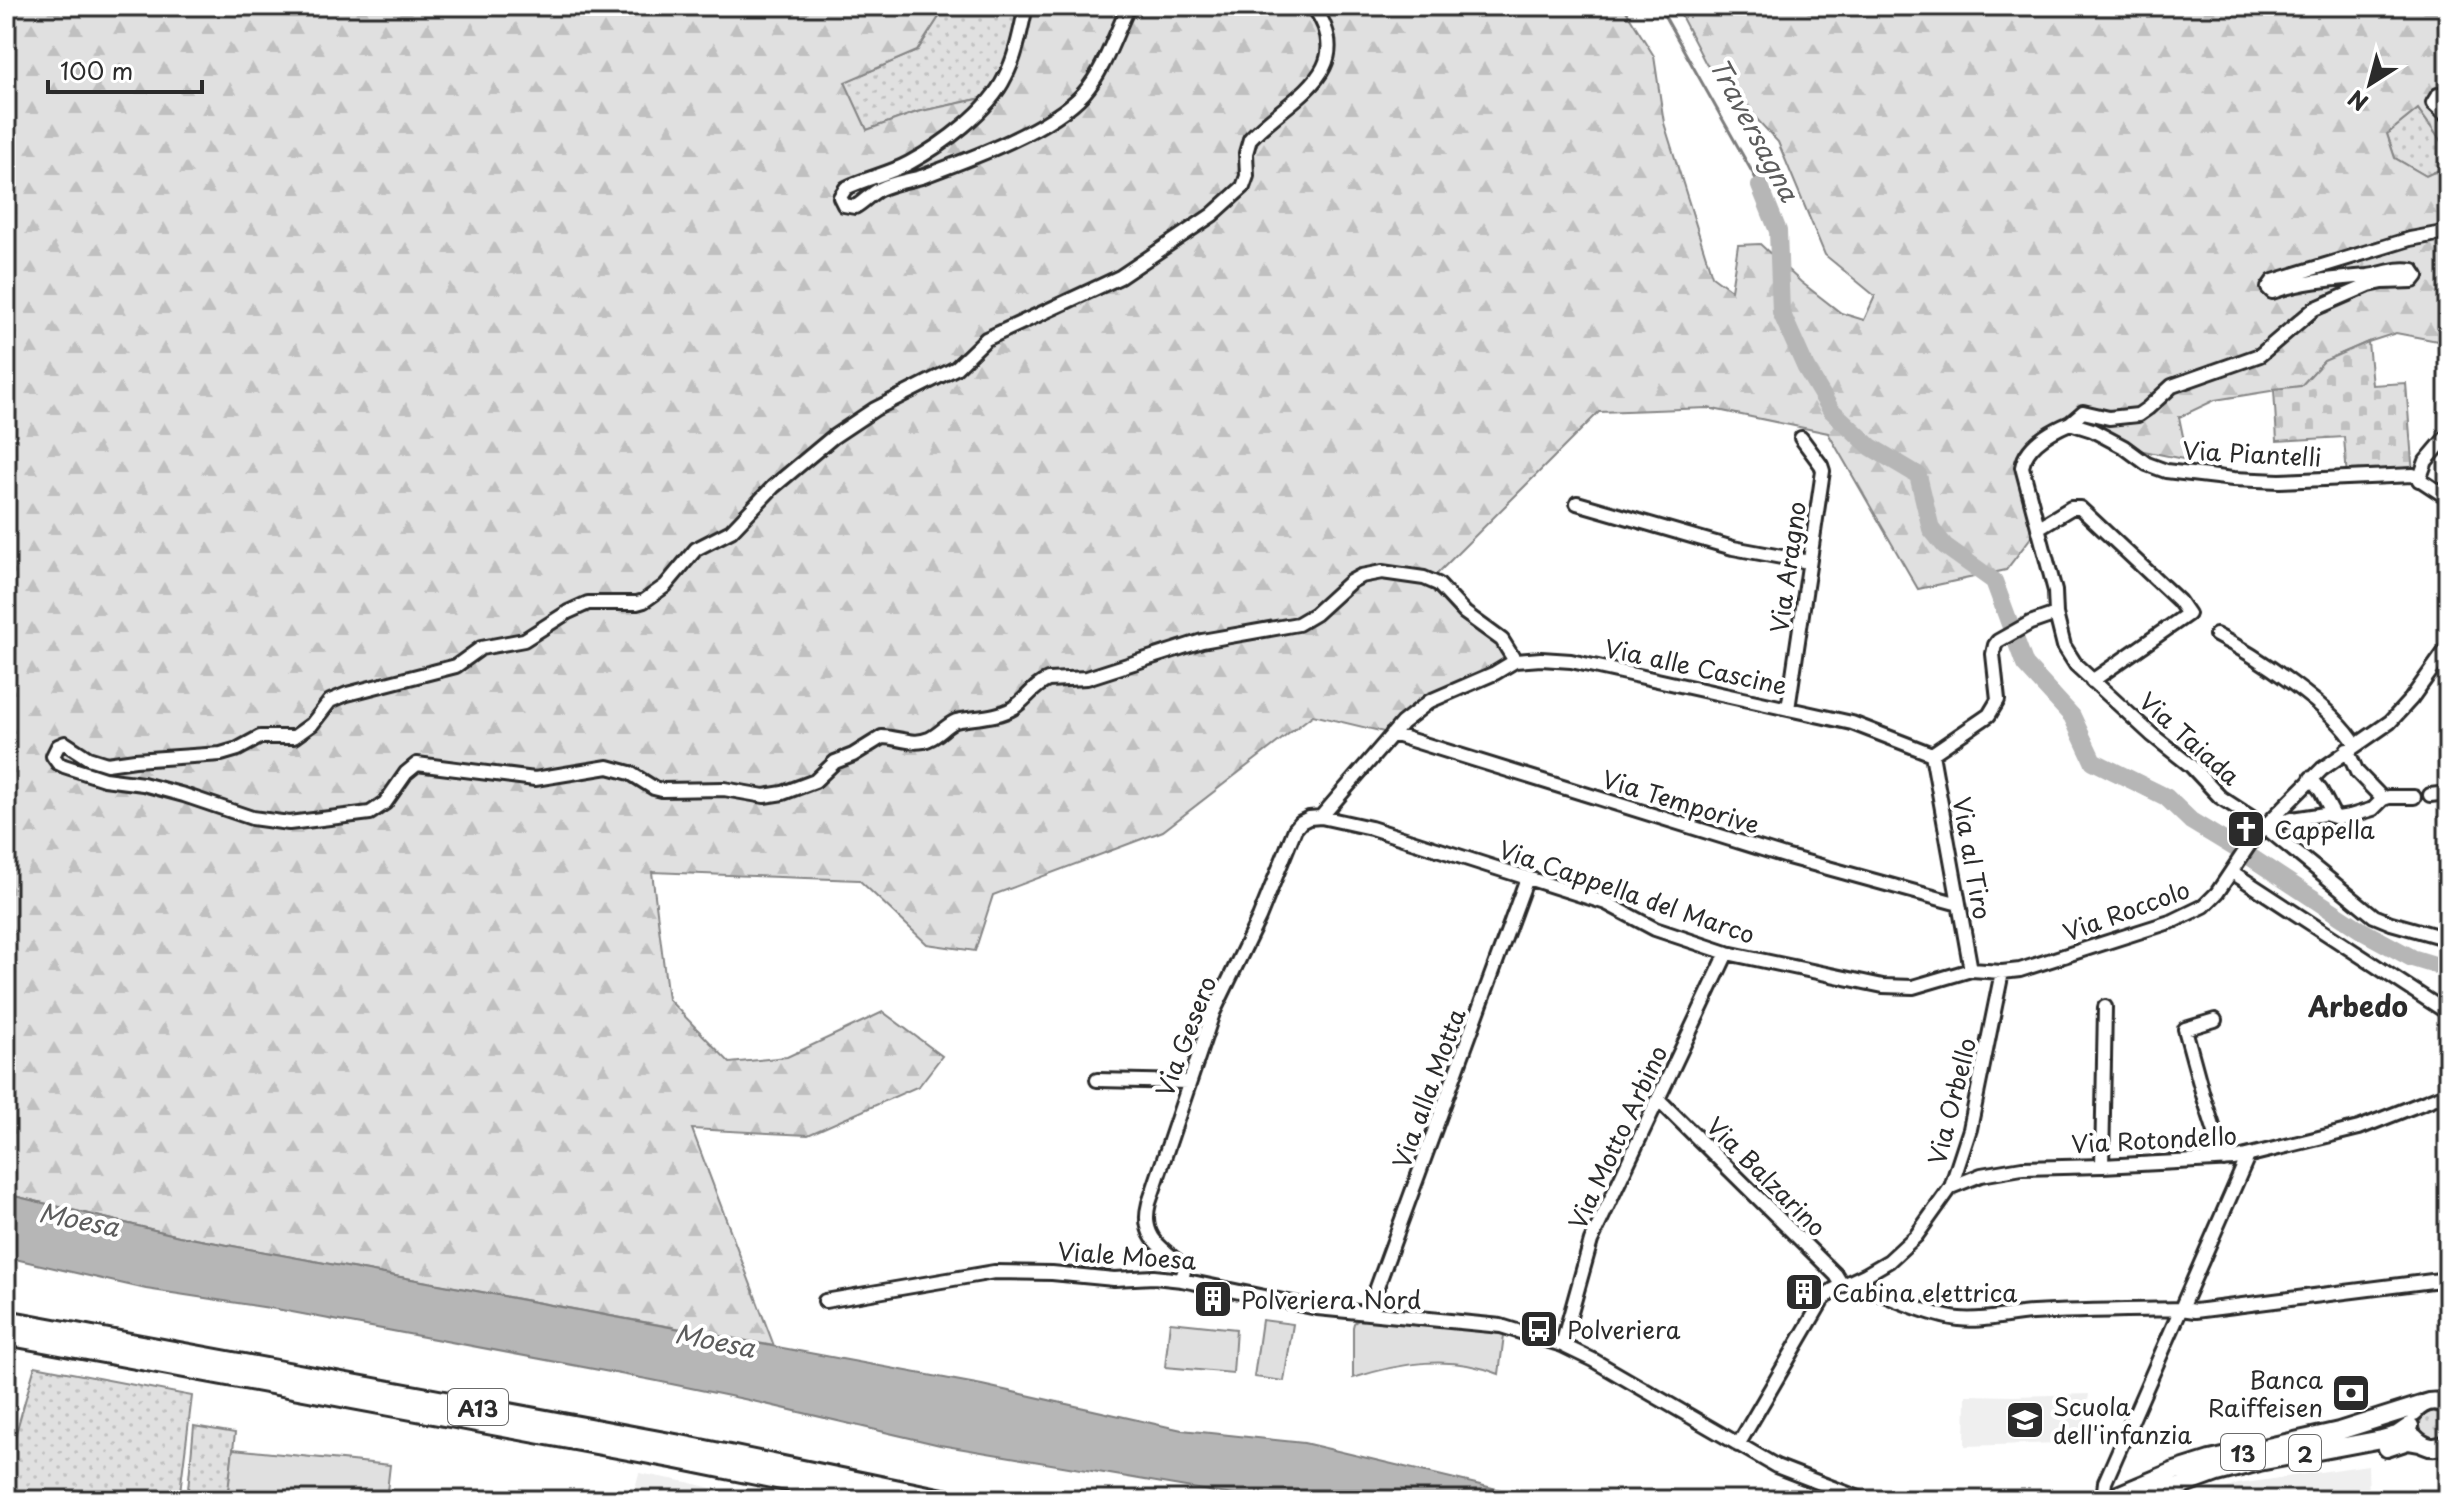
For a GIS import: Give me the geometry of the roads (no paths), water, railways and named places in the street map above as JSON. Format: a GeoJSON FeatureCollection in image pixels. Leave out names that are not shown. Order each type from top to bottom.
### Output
{"type":"FeatureCollection","features":[{"type":"Feature","properties":{"kind":"highway","name":"A13"},"geometry":{"type":"LineString","coordinates":[[6,1320],[666,1442],[948,1500]]}},
{"type":"Feature","properties":{"kind":"highway","name":"A13"},"geometry":{"type":"LineString","coordinates":[[6,1335],[677,1459],[881,1500]]}},
{"type":"Feature","properties":{"kind":"main road"},"geometry":{"type":"LineString","coordinates":[[2447,1405],[2434,1401],[2421,1405],[2410,1424],[2413,1436],[2419,1443],[2434,1448],[2448,1443]]}},
{"type":"Feature","properties":{"kind":"main road","name":"13"},"geometry":{"type":"LineString","coordinates":[[2104,1500],[2210,1460],[2339,1431],[2421,1405]]}},
{"type":"Feature","properties":{"kind":"main road"},"geometry":{"type":"LineString","coordinates":[[2385,1417],[2403,1418],[2410,1424]]}},
{"type":"Feature","properties":{"kind":"main road","name":"2"},"geometry":{"type":"LineString","coordinates":[[2143,1500],[2236,1468],[2397,1435],[2410,1424]]}},
{"type":"Feature","properties":{"kind":"main road","name":"2"},"geometry":{"type":"LineString","coordinates":[[2172,1500],[2259,1471],[2408,1441],[2419,1443]]}},
{"type":"Feature","properties":{"kind":"street"},"geometry":{"type":"LineString","coordinates":[[1026,6],[1007,74],[974,116],[909,163],[846,188],[840,197],[844,205],[855,207],[883,187],[916,178],[990,149],[1025,133],[1072,104],[1084,93],[1097,73],[1129,6]]}},
{"type":"Feature","properties":{"kind":"street"},"geometry":{"type":"LineString","coordinates":[[1313,6],[1327,38],[1326,65],[1317,80],[1250,139],[1246,153],[1247,176],[1237,193],[1212,215],[1120,277],[986,339],[947,374],[875,409],[833,437],[773,487],[731,531],[696,549],[665,586],[644,601],[598,602],[580,606],[524,640],[481,648],[456,666],[347,694],[330,701],[312,724],[294,737],[260,737],[221,754],[119,763],[97,763],[65,743],[58,746],[53,756],[58,763],[104,779],[143,784],[252,818],[289,823],[361,815],[378,809],[406,773],[417,764],[535,779],[608,767],[630,773],[662,790],[724,789],[773,796],[815,781],[835,762],[882,737],[919,742],[933,737],[956,721],[1008,711],[1048,680],[1087,678],[1202,641],[1298,624],[1315,614],[1350,582],[1361,576],[1382,572],[1424,578],[1438,584],[1469,617],[1502,640],[1515,661]]}},
{"type":"Feature","properties":{"kind":"street"},"geometry":{"type":"LineString","coordinates":[[2448,96],[2438,95],[2433,103],[2448,117]]}},
{"type":"Feature","properties":{"kind":"street"},"geometry":{"type":"LineString","coordinates":[[2070,423],[2083,412],[2109,418],[2138,415],[2172,386],[2260,355],[2314,309],[2369,285],[2409,282],[2417,276],[2413,270],[2405,269],[2299,283],[2272,292],[2268,288],[2273,281],[2410,239],[2448,232]]}},
{"type":"Feature","properties":{"kind":"street","name":"Via Taiada"},"geometry":{"type":"LineString","coordinates":[[2070,423],[2029,449],[2023,462],[2023,477],[2055,591],[2056,614],[2067,652],[2076,665],[2152,735],[2191,766],[2220,797],[2264,827],[2374,916],[2448,939]]}},
{"type":"Feature","properties":{"kind":"street","name":"Via Piantelli"},"geometry":{"type":"LineString","coordinates":[[2070,423],[2092,430],[2147,464],[2166,471],[2280,481],[2416,478]]}},
{"type":"Feature","properties":{"kind":"street"},"geometry":{"type":"LineString","coordinates":[[2448,435],[2416,478],[2448,498]]}},
{"type":"Feature","properties":{"kind":"street","name":"Via Aragno"},"geometry":{"type":"LineString","coordinates":[[1788,709],[1823,471],[1801,438]]}},
{"type":"Feature","properties":{"kind":"street"},"geometry":{"type":"LineString","coordinates":[[1577,503],[1733,548],[1809,562]]}},
{"type":"Feature","properties":{"kind":"street"},"geometry":{"type":"LineString","coordinates":[[2038,528],[2071,508],[2080,508],[2179,601],[2188,614],[2092,681]]}},
{"type":"Feature","properties":{"kind":"street"},"geometry":{"type":"LineString","coordinates":[[1932,754],[1989,715],[1995,706],[1998,700],[1993,654],[1998,641],[2030,623],[2056,614]]}},
{"type":"Feature","properties":{"kind":"street"},"geometry":{"type":"LineString","coordinates":[[2216,635],[2277,672],[2340,724],[2352,747],[2357,772],[2383,799]]}},
{"type":"Feature","properties":{"kind":"street","name":"Via Roccolo"},"geometry":{"type":"LineString","coordinates":[[2008,972],[2187,915],[2211,900],[2264,827],[2311,778],[2376,733],[2401,711],[2448,647]]}},
{"type":"Feature","properties":{"kind":"street","name":"Via alle Cascine"},"geometry":{"type":"LineString","coordinates":[[1321,817],[1402,723],[1430,701],[1515,661],[1571,661],[1852,723],[1932,754]]}},
{"type":"Feature","properties":{"kind":"street","name":"Via Temporive"},"geometry":{"type":"LineString","coordinates":[[1392,734],[1788,857],[1959,904]]}},
{"type":"Feature","properties":{"kind":"street","name":"Via al Tiro"},"geometry":{"type":"LineString","coordinates":[[1932,754],[1971,970]]}},
{"type":"Feature","properties":{"kind":"street"},"geometry":{"type":"LineString","coordinates":[[2311,778],[2334,816]]}},
{"type":"Feature","properties":{"kind":"street"},"geometry":{"type":"LineString","coordinates":[[2430,795],[2448,793]]}},
{"type":"Feature","properties":{"kind":"street"},"geometry":{"type":"LineString","coordinates":[[2264,827],[2314,815],[2350,816],[2373,809],[2389,797],[2414,797]]}},
{"type":"Feature","properties":{"kind":"street","name":"Via Cappella del Marco"},"geometry":{"type":"LineString","coordinates":[[1321,817],[1371,828],[1606,903],[1655,929],[1727,953],[1893,988],[1922,986],[1971,970],[2008,972]]}},
{"type":"Feature","properties":{"kind":"street","name":"Via Gesero"},"geometry":{"type":"LineString","coordinates":[[1182,1280],[1185,1267],[1154,1240],[1145,1218],[1213,1013],[1259,918],[1295,829],[1309,818],[1321,817]]}},
{"type":"Feature","properties":{"kind":"street"},"geometry":{"type":"LineString","coordinates":[[2234,869],[2448,1013]]}},
{"type":"Feature","properties":{"kind":"street","name":"Via alla Motta"},"geometry":{"type":"LineString","coordinates":[[1368,1312],[1527,878]]}},
{"type":"Feature","properties":{"kind":"street","name":"Via Motto Arbino"},"geometry":{"type":"LineString","coordinates":[[1562,1345],[1591,1241],[1727,953]]}},
{"type":"Feature","properties":{"kind":"street","name":"Via Orbello"},"geometry":{"type":"LineString","coordinates":[[1738,1445],[1815,1310],[1828,1294],[1889,1261],[1916,1236],[1951,1187],[1970,1129],[2008,972]]}},
{"type":"Feature","properties":{"kind":"street"},"geometry":{"type":"LineString","coordinates":[[2102,1166],[2105,1007]]}},
{"type":"Feature","properties":{"kind":"street"},"geometry":{"type":"LineString","coordinates":[[2215,1020],[2185,1029],[2224,1160]]}},
{"type":"Feature","properties":{"kind":"street"},"geometry":{"type":"LineString","coordinates":[[1097,1080],[1189,1082]]}},
{"type":"Feature","properties":{"kind":"street","name":"Via Rotondello"},"geometry":{"type":"LineString","coordinates":[[1951,1187],[1981,1175],[2007,1170],[2224,1160],[2248,1156],[2359,1128],[2448,1093]]}},
{"type":"Feature","properties":{"kind":"street","name":"Via Balzarino"},"geometry":{"type":"LineString","coordinates":[[1658,1099],[1836,1275],[1842,1285]]}},
{"type":"Feature","properties":{"kind":"street"},"geometry":{"type":"LineString","coordinates":[[2104,1500],[2105,1482],[2248,1156]]}},
{"type":"Feature","properties":{"kind":"street","name":"Viale Moesa"},"geometry":{"type":"LineString","coordinates":[[825,1301],[994,1272],[1052,1273],[1114,1279],[1154,1277],[1182,1280],[1317,1308],[1491,1324],[1562,1345],[1776,1466],[1864,1500]]}},
{"type":"Feature","properties":{"kind":"street"},"geometry":{"type":"LineString","coordinates":[[1857,1279],[1870,1289],[1913,1306],[1951,1319],[1965,1320],[2044,1312],[2195,1311],[2448,1279]]}},
{"type":"Feature","properties":{"kind":"water","name":"Moesa"},"geometry":{"type":"Polygon","coordinates":[[[6,1194],[179,1236],[982,1385],[1182,1430],[1304,1443],[1543,1500],[1262,1500],[940,1445],[652,1380],[276,1309],[146,1289],[6,1257],[6,1194]]]}},
{"type":"Feature","properties":{"kind":"waterway","name":"Traversagna"},"geometry":{"type":"LineString","coordinates":[[1659,6],[1760,186]]}},
{"type":"Feature","properties":{"kind":"waterway","name":"Traversagna"},"geometry":{"type":"LineString","coordinates":[[1760,186],[1778,231],[1781,312],[1806,368],[1831,410],[1871,447],[1918,475],[1931,529],[1945,546],[1994,581],[2025,665],[2072,716],[2093,761],[2166,797],[2191,821],[2364,932],[2412,958],[2448,969]]}},
{"type":"Feature","properties":{"kind":"place","name":"Cappella"},"geometry":{"type":"Point","coordinates":[2246,829]}},
{"type":"Feature","properties":{"kind":"place","name":"Cabina elettrica"},"geometry":{"type":"Point","coordinates":[1804,1292]}},
{"type":"Feature","properties":{"kind":"place","name":"Polveriera Nord"},"geometry":{"type":"Point","coordinates":[1213,1299]}},
{"type":"Feature","properties":{"kind":"place","name":"Polveriera"},"geometry":{"type":"Point","coordinates":[1539,1329]}},
{"type":"Feature","properties":{"kind":"place","name":"Banca Raiffeisen"},"geometry":{"type":"Point","coordinates":[2351,1393]}},
{"type":"Feature","properties":{"kind":"place","name":"Scuola dell'infanzia"},"geometry":{"type":"Point","coordinates":[2025,1420]}},
{"type":"Feature","properties":{"kind":"district","name":"Arbedo"},"geometry":{"type":"Point","coordinates":[2358,1005]}}]}
